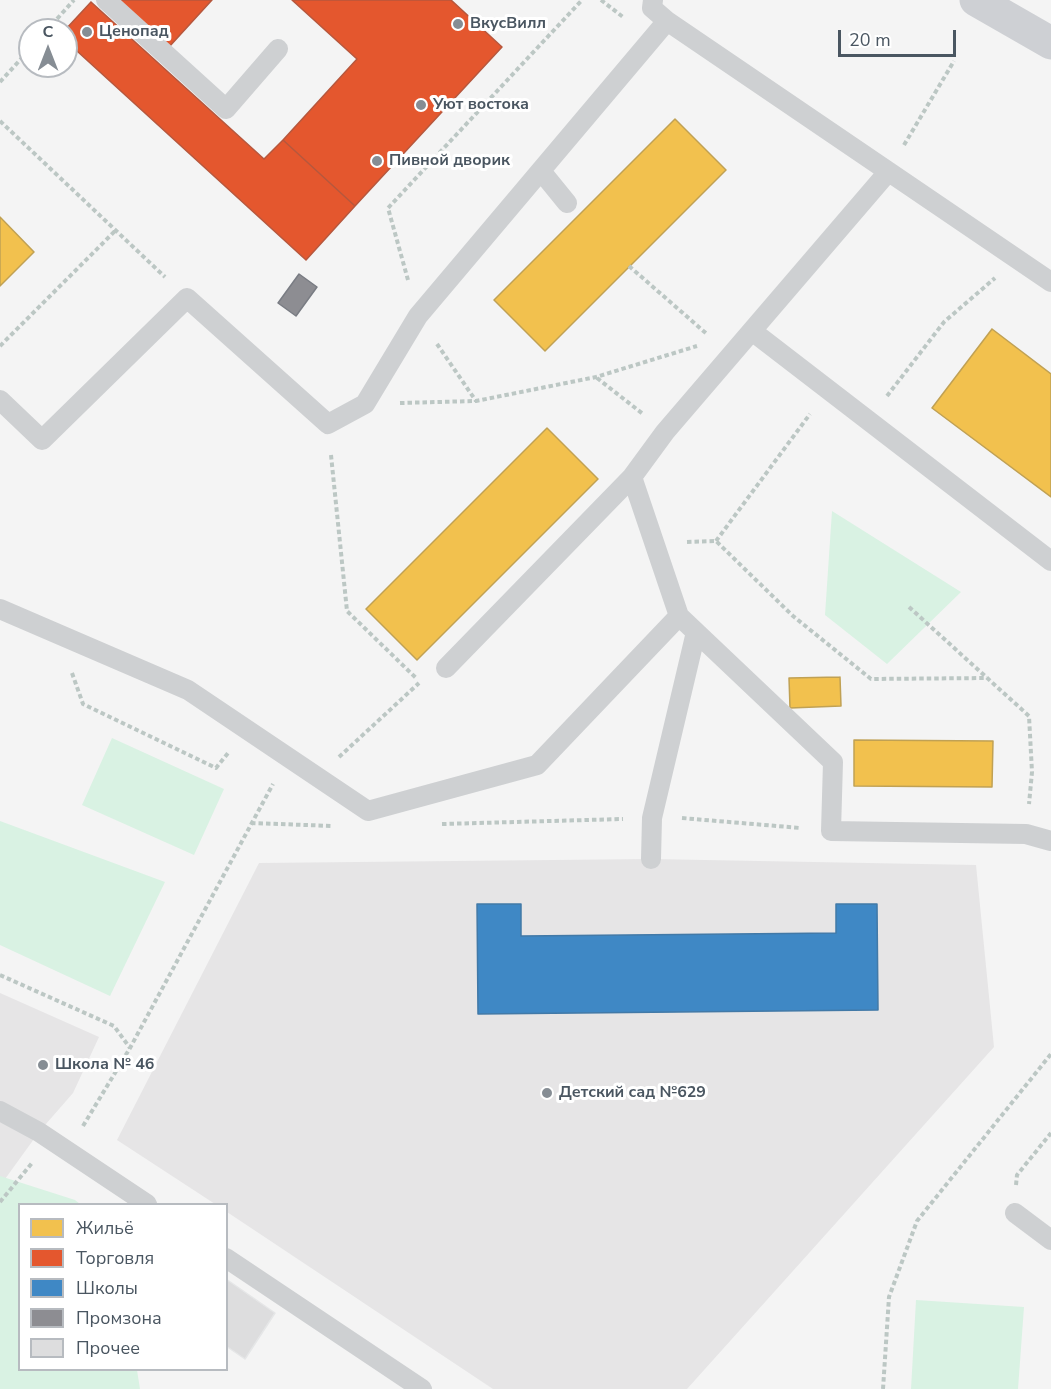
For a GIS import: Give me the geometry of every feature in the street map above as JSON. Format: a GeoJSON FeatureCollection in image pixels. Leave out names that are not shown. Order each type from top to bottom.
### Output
{"type":"FeatureCollection","features":[{"type":"Feature","properties":{"kind":"main road"},"geometry":{"type":"LineString","coordinates":[[976,0],[1051,43]]}},
{"type":"Feature","properties":{"kind":"lane"},"geometry":{"type":"LineString","coordinates":[[106,0],[226,109],[278,49]]}},
{"type":"Feature","properties":{"kind":"lane"},"geometry":{"type":"LineString","coordinates":[[652,0],[652,8],[667,21],[1051,282]]}},
{"type":"Feature","properties":{"kind":"lane"},"geometry":{"type":"LineString","coordinates":[[0,400],[42,441],[187,298],[328,424],[365,404],[418,316],[667,21]]}},
{"type":"Feature","properties":{"kind":"lane"},"geometry":{"type":"LineString","coordinates":[[541,171],[567,203]]}},
{"type":"Feature","properties":{"kind":"lane"},"geometry":{"type":"LineString","coordinates":[[446,668],[632,477],[665,432],[888,172]]}},
{"type":"Feature","properties":{"kind":"lane"},"geometry":{"type":"LineString","coordinates":[[752,331],[1051,561]]}},
{"type":"Feature","properties":{"kind":"lane"},"geometry":{"type":"LineString","coordinates":[[632,477],[679,616],[833,762],[831,831],[1026,834],[1051,841]]}},
{"type":"Feature","properties":{"kind":"lane"},"geometry":{"type":"LineString","coordinates":[[0,609],[188,690],[368,811],[537,765],[679,616]]}},
{"type":"Feature","properties":{"kind":"lane"},"geometry":{"type":"LineString","coordinates":[[651,859],[652,818],[696,632]]}},
{"type":"Feature","properties":{"kind":"lane"},"geometry":{"type":"LineString","coordinates":[[0,1111],[68,1151],[146,1203]]}},
{"type":"Feature","properties":{"kind":"lane"},"geometry":{"type":"LineString","coordinates":[[1015,1213],[1051,1240]]}},
{"type":"Feature","properties":{"kind":"lane"},"geometry":{"type":"LineString","coordinates":[[228,1259],[422,1389]]}},
{"type":"Feature","properties":{"kind":"path"},"geometry":{"type":"LineString","coordinates":[[58,18],[74,0]]}},
{"type":"Feature","properties":{"kind":"path"},"geometry":{"type":"LineString","coordinates":[[476,401],[418,316],[388,208],[582,0]]}},
{"type":"Feature","properties":{"kind":"path"},"geometry":{"type":"LineString","coordinates":[[888,172],[954,61]]}},
{"type":"Feature","properties":{"kind":"path"},"geometry":{"type":"LineString","coordinates":[[0,82],[18,62]]}},
{"type":"Feature","properties":{"kind":"path"},"geometry":{"type":"LineString","coordinates":[[0,121],[187,298]]}},
{"type":"Feature","properties":{"kind":"path"},"geometry":{"type":"LineString","coordinates":[[0,346],[116,230]]}},
{"type":"Feature","properties":{"kind":"path"},"geometry":{"type":"LineString","coordinates":[[869,421],[944,322],[1017,258]]}},
{"type":"Feature","properties":{"kind":"path"},"geometry":{"type":"LineString","coordinates":[[629,266],[730,356]]}},
{"type":"Feature","properties":{"kind":"path"},"geometry":{"type":"LineString","coordinates":[[365,404],[476,401],[596,377],[715,341]]}},
{"type":"Feature","properties":{"kind":"path"},"geometry":{"type":"LineString","coordinates":[[596,377],[665,432]]}},
{"type":"Feature","properties":{"kind":"path"},"geometry":{"type":"LineString","coordinates":[[716,541],[828,389]]}},
{"type":"Feature","properties":{"kind":"path"},"geometry":{"type":"LineString","coordinates":[[328,424],[347,611],[420,682],[341,753]]}},
{"type":"Feature","properties":{"kind":"path"},"geometry":{"type":"LineString","coordinates":[[655,543],[716,541],[793,616],[871,679],[987,678]]}},
{"type":"Feature","properties":{"kind":"path"},"geometry":{"type":"LineString","coordinates":[[909,607],[1029,716],[1032,772],[1026,834]]}},
{"type":"Feature","properties":{"kind":"path"},"geometry":{"type":"LineString","coordinates":[[68,663],[83,704],[216,768],[235,745]]}},
{"type":"Feature","properties":{"kind":"path"},"geometry":{"type":"LineString","coordinates":[[0,1202],[30,1163],[68,1151],[129,1048],[278,774]]}},
{"type":"Feature","properties":{"kind":"path"},"geometry":{"type":"LineString","coordinates":[[431,825],[652,818]]}},
{"type":"Feature","properties":{"kind":"path"},"geometry":{"type":"LineString","coordinates":[[684,818],[831,831]]}},
{"type":"Feature","properties":{"kind":"path"},"geometry":{"type":"LineString","coordinates":[[251,823],[339,826]]}},
{"type":"Feature","properties":{"kind":"path"},"geometry":{"type":"LineString","coordinates":[[0,975],[114,1026],[129,1048]]}},
{"type":"Feature","properties":{"kind":"path"},"geometry":{"type":"LineString","coordinates":[[883,1389],[890,1297],[917,1221],[1051,1054]]}},
{"type":"Feature","properties":{"kind":"path"},"geometry":{"type":"LineString","coordinates":[[1015,1213],[1017,1175],[1051,1133]]}},
{"type":"Feature","properties":{"kind":"shaded area","name":"Детский сад №629"},"geometry":{"type":"Polygon","coordinates":[[[651,859],[976,865],[994,1047],[687,1389],[493,1389],[228,1213],[228,1203],[213,1203],[117,1140],[259,863],[651,859]]]}},
{"type":"Feature","properties":{"kind":"shaded area","name":"Школа № 46"},"geometry":{"type":"Polygon","coordinates":[[[0,993],[99,1037],[73,1093],[39,1132],[0,1186],[0,993]]]}},
{"type":"Feature","properties":{"kind":"green space"},"geometry":{"type":"Polygon","coordinates":[[[832,511],[961,592],[887,664],[825,615],[832,511]]]}},
{"type":"Feature","properties":{"kind":"green space"},"geometry":{"type":"Polygon","coordinates":[[[112,738],[224,789],[194,855],[82,805],[112,738]]]}},
{"type":"Feature","properties":{"kind":"green space"},"geometry":{"type":"Polygon","coordinates":[[[0,821],[165,882],[110,996],[0,945],[0,821]]]}},
{"type":"Feature","properties":{"kind":"green space"},"geometry":{"type":"Polygon","coordinates":[[[0,1176],[79,1203],[18,1203],[18,1371],[137,1371],[140,1389],[0,1389],[0,1176]]]}},
{"type":"Feature","properties":{"kind":"green space"},"geometry":{"type":"Polygon","coordinates":[[[916,1300],[1024,1307],[1018,1389],[911,1389],[916,1300]]]}},
{"type":"Feature","properties":{"kind":"building: Жильё"},"geometry":{"type":"Polygon","coordinates":[[[675,119],[726,170],[545,351],[494,300],[675,119]]]}},
{"type":"Feature","properties":{"kind":"building: Жильё"},"geometry":{"type":"Polygon","coordinates":[[[0,217],[34,252],[0,286],[0,217]]]}},
{"type":"Feature","properties":{"kind":"building: Жильё"},"geometry":{"type":"Polygon","coordinates":[[[992,329],[1051,374],[1051,497],[932,408],[992,329]]]}},
{"type":"Feature","properties":{"kind":"building: Жильё"},"geometry":{"type":"Polygon","coordinates":[[[547,428],[598,479],[417,660],[366,609],[547,428]]]}},
{"type":"Feature","properties":{"kind":"building: Жильё"},"geometry":{"type":"Polygon","coordinates":[[[840,677],[841,706],[790,708],[789,678],[840,677]]]}},
{"type":"Feature","properties":{"kind":"building: Жильё"},"geometry":{"type":"Polygon","coordinates":[[[854,740],[993,741],[992,787],[854,786],[854,740]]]}},
{"type":"Feature","properties":{"kind":"building: Торговля"},"geometry":{"type":"Polygon","coordinates":[[[117,0],[212,0],[169,47],[117,0]]]}},
{"type":"Feature","properties":{"kind":"building: Торговля"},"geometry":{"type":"Polygon","coordinates":[[[292,0],[451,0],[502,47],[355,206],[283,140],[357,59],[292,0]]]}},
{"type":"Feature","properties":{"kind":"building: Торговля"},"geometry":{"type":"Polygon","coordinates":[[[91,2],[264,159],[283,140],[355,206],[306,260],[78,52],[78,18],[76,18],[91,2]]]}},
{"type":"Feature","properties":{"kind":"building: Школы"},"geometry":{"type":"Polygon","coordinates":[[[477,904],[521,904],[521,936],[836,933],[836,904],[877,904],[878,1010],[478,1014],[477,904]]]}},
{"type":"Feature","properties":{"kind":"building: Промзона"},"geometry":{"type":"Polygon","coordinates":[[[299,274],[317,287],[296,316],[278,303],[299,274]]]}},
{"type":"Feature","properties":{"kind":"building: Прочее"},"geometry":{"type":"Polygon","coordinates":[[[228,1280],[275,1313],[245,1359],[228,1347],[228,1280]]]}},
{"type":"Feature","properties":{"kind":"place","name":"ВкусВилл"},"geometry":{"type":"Point","coordinates":[458,24]}},
{"type":"Feature","properties":{"kind":"place","name":"Ценопад"},"geometry":{"type":"Point","coordinates":[87,32]}},
{"type":"Feature","properties":{"kind":"place","name":"Уют востока"},"geometry":{"type":"Point","coordinates":[421,105]}},
{"type":"Feature","properties":{"kind":"place","name":"Пивной дворик"},"geometry":{"type":"Point","coordinates":[377,161]}},
{"type":"Feature","properties":{"kind":"place","name":"Школа № 46"},"geometry":{"type":"Point","coordinates":[43,1065]}},
{"type":"Feature","properties":{"kind":"place","name":"Детский сад №629"},"geometry":{"type":"Point","coordinates":[547,1093]}}]}
